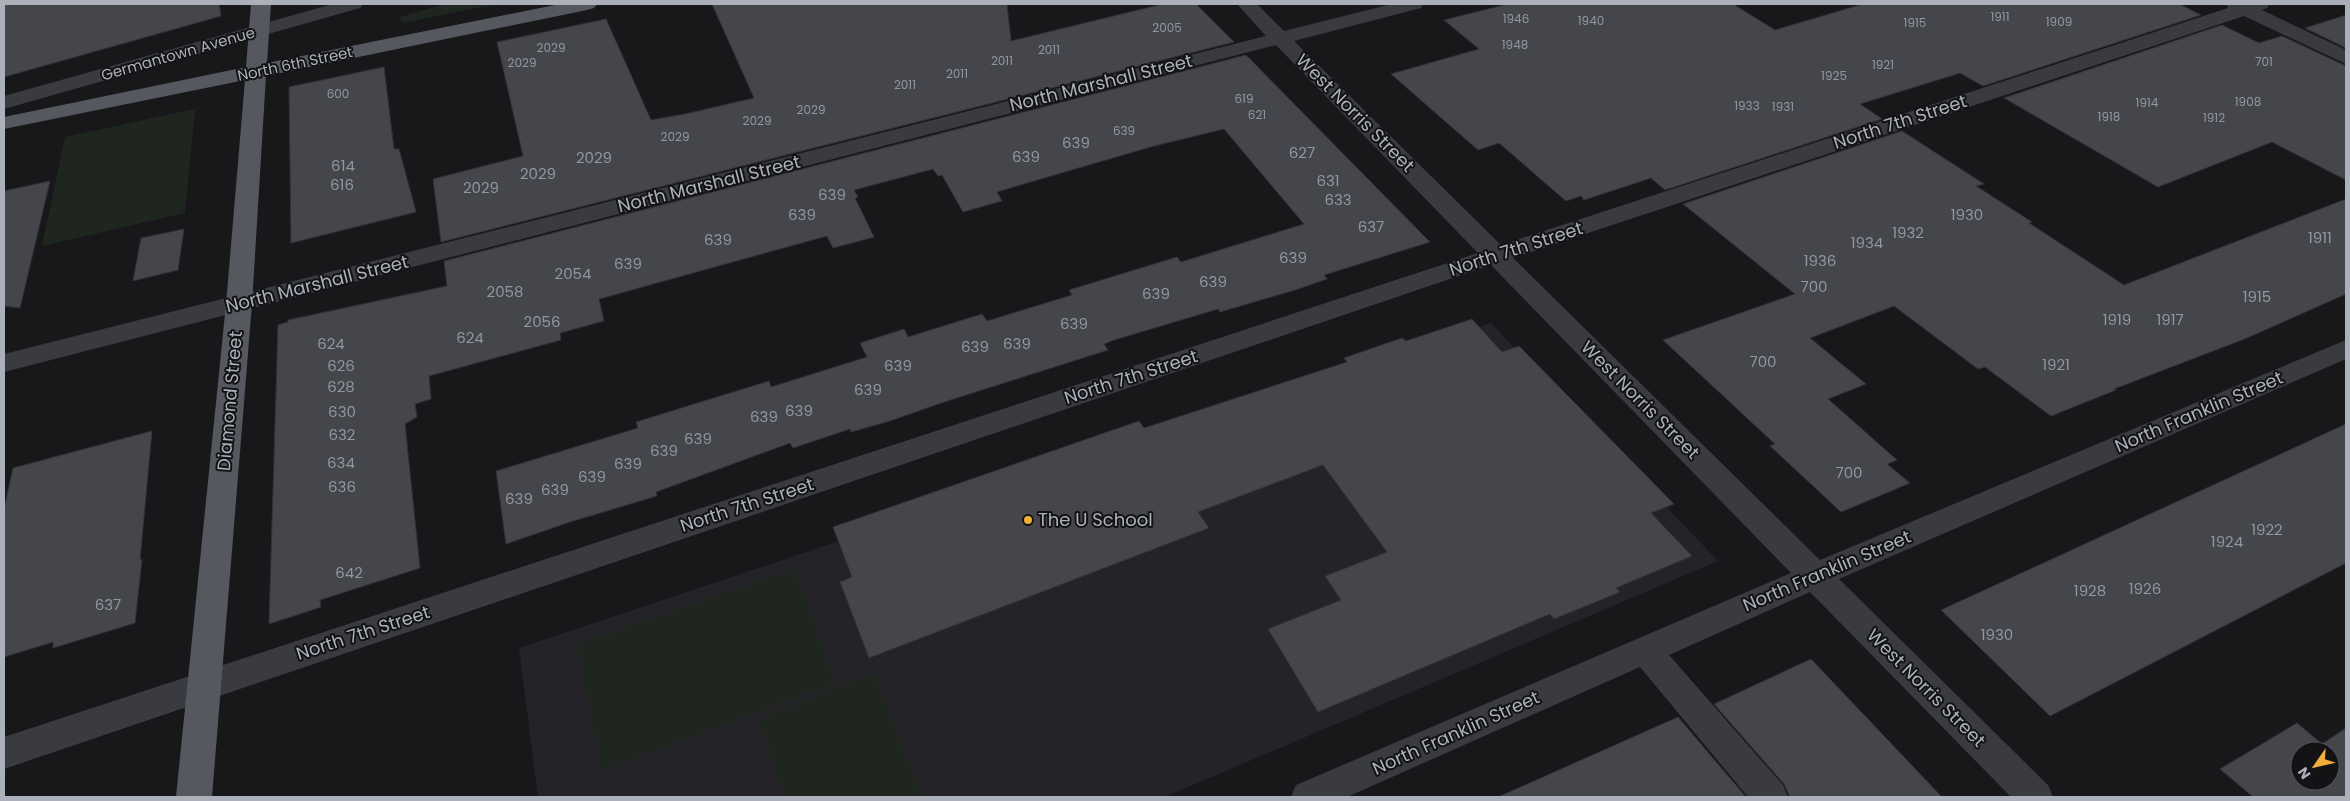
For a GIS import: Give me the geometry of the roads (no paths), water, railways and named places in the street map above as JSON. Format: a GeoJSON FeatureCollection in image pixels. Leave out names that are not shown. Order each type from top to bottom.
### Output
{"type":"FeatureCollection","features":[{"type":"Feature","properties":{"kind":"main road","name":"Diamond Street"},"geometry":{"type":"LineString","coordinates":[[194,797],[240,304],[261,4]]}},
{"type":"Feature","properties":{"kind":"main road","name":"North 6th Street"},"geometry":{"type":"LineString","coordinates":[[4,124],[586,4]]}},
{"type":"Feature","properties":{"kind":"street","name":"Germantown Avenue"},"geometry":{"type":"LineString","coordinates":[[4,104],[353,4]]}},
{"type":"Feature","properties":{"kind":"street","name":"West Norris Street"},"geometry":{"type":"LineString","coordinates":[[1246,4],[2035,797]]}},
{"type":"Feature","properties":{"kind":"street","name":"North Marshall Street"},"geometry":{"type":"LineString","coordinates":[[4,363],[1414,4]]}},
{"type":"Feature","properties":{"kind":"street"},"geometry":{"type":"LineString","coordinates":[[2246,5],[2346,58]]}},
{"type":"Feature","properties":{"kind":"street","name":"North 7th Street"},"geometry":{"type":"LineString","coordinates":[[4,753],[2246,5]]}},
{"type":"Feature","properties":{"kind":"street","name":"North Franklin Street"},"geometry":{"type":"LineString","coordinates":[[1309,797],[1814,576],[2346,349]]}},
{"type":"Feature","properties":{"kind":"street"},"geometry":{"type":"LineString","coordinates":[[1646,650],[1770,797]]}},
{"type":"Feature","properties":{"kind":"place","name":"The U School"},"geometry":{"type":"Point","coordinates":[1028,520]}}]}
